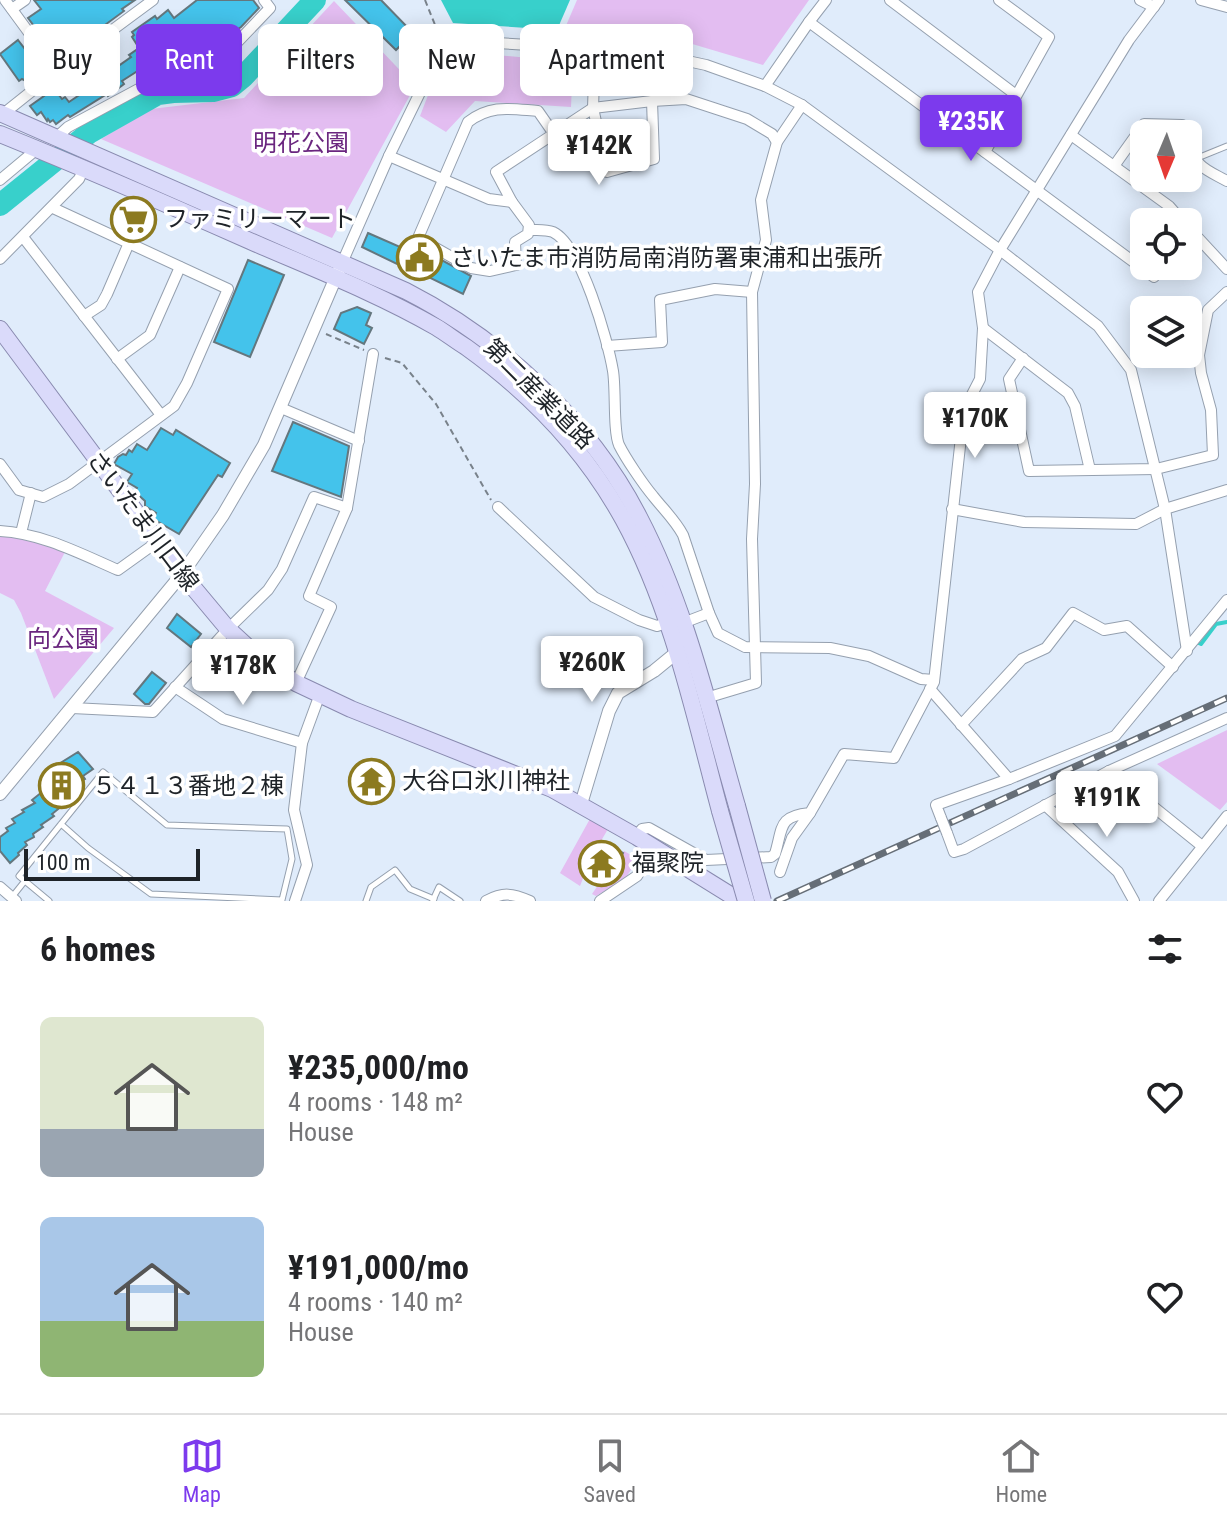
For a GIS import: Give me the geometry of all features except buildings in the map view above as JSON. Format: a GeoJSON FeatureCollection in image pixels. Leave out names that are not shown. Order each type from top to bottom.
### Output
{"type":"FeatureCollection","features":[{"type":"Feature","properties":{"kind":"main road","name":"第二産業道路"},"geometry":{"type":"LineString","coordinates":[[2,113],[339,271],[363,289],[437,328],[527,395],[562,432],[604,487],[675,623],[706,698],[763,901]]}},
{"type":"Feature","properties":{"kind":"main road","name":"第二産業道路"},"geometry":{"type":"LineString","coordinates":[[0,134],[339,271]]}},
{"type":"Feature","properties":{"kind":"main road","name":"さいたま川口線"},"geometry":{"type":"LineString","coordinates":[[0,329],[182,574],[228,629],[263,661],[296,683],[351,709],[526,778],[581,804],[740,901]]}},
{"type":"Feature","properties":{"kind":"main road","name":"第二産業道路"},"geometry":{"type":"LineString","coordinates":[[675,623],[676,653],[746,901]]}},
{"type":"Feature","properties":{"kind":"street"},"geometry":{"type":"LineString","coordinates":[[24,27],[8,5],[25,0]]}},
{"type":"Feature","properties":{"kind":"street"},"geometry":{"type":"LineString","coordinates":[[120,24],[153,0]]}},
{"type":"Feature","properties":{"kind":"street"},"geometry":{"type":"LineString","coordinates":[[765,86],[826,0]]}},
{"type":"Feature","properties":{"kind":"street"},"geometry":{"type":"LineString","coordinates":[[890,0],[1016,95]]}},
{"type":"Feature","properties":{"kind":"street"},"geometry":{"type":"LineString","coordinates":[[985,152],[1049,37],[999,0]]}},
{"type":"Feature","properties":{"kind":"street"},"geometry":{"type":"LineString","coordinates":[[780,872],[792,838],[844,754],[894,758],[932,685],[964,410],[980,379],[983,328],[978,292],[1000,250],[1129,40],[1157,4],[1140,0]]}},
{"type":"Feature","properties":{"kind":"street"},"geometry":{"type":"LineString","coordinates":[[1201,0],[1225,5]]}},
{"type":"Feature","properties":{"kind":"street"},"geometry":{"type":"LineString","coordinates":[[68,142],[68,127],[159,78],[205,76],[267,4]]}},
{"type":"Feature","properties":{"kind":"street"},"geometry":{"type":"LineString","coordinates":[[809,22],[1130,259]]}},
{"type":"Feature","properties":{"kind":"street"},"geometry":{"type":"LineString","coordinates":[[693,62],[765,86],[802,105],[1098,326],[1131,370],[1165,509],[1188,649]]}},
{"type":"Feature","properties":{"kind":"street"},"geometry":{"type":"LineString","coordinates":[[2,113],[24,96]]}},
{"type":"Feature","properties":{"kind":"street"},"geometry":{"type":"LineString","coordinates":[[0,794],[182,574],[245,479],[281,408],[389,156],[418,96]]}},
{"type":"Feature","properties":{"kind":"street"},"geometry":{"type":"LineString","coordinates":[[593,96],[593,108],[607,172],[654,159],[652,101]]}},
{"type":"Feature","properties":{"kind":"street"},"geometry":{"type":"LineString","coordinates":[[554,134],[538,111],[500,109],[480,112],[468,122],[418,238],[471,268],[490,271],[516,265],[515,242],[528,234],[529,225],[496,172],[554,134],[593,108],[686,99],[747,119],[772,134],[777,142]]}},
{"type":"Feature","properties":{"kind":"street"},"geometry":{"type":"LineString","coordinates":[[706,698],[756,683],[752,539],[755,484],[752,292],[766,240],[761,200],[777,142],[802,105]]}},
{"type":"Feature","properties":{"kind":"street"},"geometry":{"type":"LineString","coordinates":[[1071,135],[1171,208]]}},
{"type":"Feature","properties":{"kind":"street"},"geometry":{"type":"LineString","coordinates":[[1114,166],[1130,144]]}},
{"type":"Feature","properties":{"kind":"street"},"geometry":{"type":"LineString","coordinates":[[389,156],[489,199],[512,202]]}},
{"type":"Feature","properties":{"kind":"street"},"geometry":{"type":"LineString","coordinates":[[0,180],[60,158],[79,179],[0,259]]}},
{"type":"Feature","properties":{"kind":"street"},"geometry":{"type":"LineString","coordinates":[[1202,167],[1227,181]]}},
{"type":"Feature","properties":{"kind":"street"},"geometry":{"type":"LineString","coordinates":[[0,464],[19,490],[43,497],[69,484],[174,406],[228,289],[53,208]]}},
{"type":"Feature","properties":{"kind":"street"},"geometry":{"type":"LineString","coordinates":[[529,230],[551,231],[561,238],[572,252],[591,292],[613,371],[618,442],[652,495],[677,523],[718,633],[745,647],[830,648],[869,656],[921,679],[932,685],[961,725],[1009,779]]}},
{"type":"Feature","properties":{"kind":"street"},"geometry":{"type":"LineString","coordinates":[[23,237],[161,415]]}},
{"type":"Feature","properties":{"kind":"street"},"geometry":{"type":"LineString","coordinates":[[1202,242],[1227,269]]}},
{"type":"Feature","properties":{"kind":"street"},"geometry":{"type":"LineString","coordinates":[[84,316],[101,305],[129,243]]}},
{"type":"Feature","properties":{"kind":"street"},"geometry":{"type":"LineString","coordinates":[[117,359],[150,335],[180,267]]}},
{"type":"Feature","properties":{"kind":"street"},"geometry":{"type":"LineString","coordinates":[[607,346],[662,342],[660,300],[715,289],[752,292]]}},
{"type":"Feature","properties":{"kind":"street"},"geometry":{"type":"LineString","coordinates":[[1023,358],[1009,379],[1029,471],[1156,469],[1213,455],[1211,410],[1199,355],[1208,310],[1227,292]]}},
{"type":"Feature","properties":{"kind":"street"},"geometry":{"type":"LineString","coordinates":[[983,328],[1068,393],[1075,406],[1090,470]]}},
{"type":"Feature","properties":{"kind":"street"},"geometry":{"type":"LineString","coordinates":[[296,683],[331,607],[309,596],[347,508],[373,354]]}},
{"type":"Feature","properties":{"kind":"street"},"geometry":{"type":"LineString","coordinates":[[281,408],[359,441]]}},
{"type":"Feature","properties":{"kind":"street"},"geometry":{"type":"LineString","coordinates":[[952,509],[1024,522],[1136,524],[1165,509],[1227,490]]}},
{"type":"Feature","properties":{"kind":"street"},"geometry":{"type":"LineString","coordinates":[[21,533],[31,493]]}},
{"type":"Feature","properties":{"kind":"street"},"geometry":{"type":"LineString","coordinates":[[72,708],[153,712],[268,590],[282,569],[314,497],[347,508]]}},
{"type":"Feature","properties":{"kind":"street"},"geometry":{"type":"LineString","coordinates":[[498,507],[594,597],[639,620],[657,626],[709,613]]}},
{"type":"Feature","properties":{"kind":"street"},"geometry":{"type":"LineString","coordinates":[[0,531],[21,533],[67,548],[118,570],[157,542]]}},
{"type":"Feature","properties":{"kind":"street"},"geometry":{"type":"LineString","coordinates":[[1227,600],[1115,736],[936,805],[954,852],[1109,771],[1227,718]]}},
{"type":"Feature","properties":{"kind":"street"},"geometry":{"type":"LineString","coordinates":[[961,725],[1022,659],[1046,648],[1073,613],[1104,630],[1127,626],[1173,667]]}},
{"type":"Feature","properties":{"kind":"street"},"geometry":{"type":"LineString","coordinates":[[581,804],[609,711],[618,693],[676,653]]}},
{"type":"Feature","properties":{"kind":"street"},"geometry":{"type":"LineString","coordinates":[[175,687],[223,719],[302,743]]}},
{"type":"Feature","properties":{"kind":"street"},"geometry":{"type":"LineString","coordinates":[[295,901],[307,865],[294,810],[302,743],[320,694]]}},
{"type":"Feature","properties":{"kind":"street"},"geometry":{"type":"LineString","coordinates":[[1109,771],[1202,846]]}},
{"type":"Feature","properties":{"kind":"street"},"geometry":{"type":"LineString","coordinates":[[1045,805],[1118,872],[1134,901]]}},
{"type":"Feature","properties":{"kind":"street"},"geometry":{"type":"LineString","coordinates":[[637,837],[642,829],[649,828],[706,860],[771,857],[775,854],[785,820],[793,814],[810,813]]}},
{"type":"Feature","properties":{"kind":"street"},"geometry":{"type":"LineString","coordinates":[[1159,901],[1227,816]]}},
{"type":"Feature","properties":{"kind":"street"},"geometry":{"type":"LineString","coordinates":[[607,899],[637,876],[654,849]]}},
{"type":"Feature","properties":{"kind":"street"},"geometry":{"type":"LineString","coordinates":[[0,887],[12,900]]}},
{"type":"Feature","properties":{"kind":"street"},"geometry":{"type":"LineString","coordinates":[[486,901],[499,894],[517,895],[530,901]]}},
{"type":"Feature","properties":{"kind":"lane"},"geometry":{"type":"LineString","coordinates":[[267,4],[279,0]]}},
{"type":"Feature","properties":{"kind":"lane"},"geometry":{"type":"LineString","coordinates":[[1202,156],[1227,146]]}},
{"type":"Feature","properties":{"kind":"lane"},"geometry":{"type":"LineString","coordinates":[[49,901],[19,876],[61,824],[103,772],[167,825],[287,829],[292,859],[282,900],[151,894],[61,824]]}},
{"type":"Feature","properties":{"kind":"lane"},"geometry":{"type":"LineString","coordinates":[[366,901],[371,887],[395,870],[410,889],[434,900],[439,887],[460,901]]}},
{"type":"Feature","properties":{"kind":"lane"},"geometry":{"type":"LineString","coordinates":[[12,900],[24,882]]}},
{"type":"Feature","properties":{"kind":"path"},"geometry":{"type":"LineString","coordinates":[[425,0],[435,24]]}},
{"type":"Feature","properties":{"kind":"path"},"geometry":{"type":"LineString","coordinates":[[314,329],[402,363],[436,404],[489,499],[498,507]]}},
{"type":"Feature","properties":{"kind":"green space"},"geometry":{"type":"Polygon","coordinates":[[[577,0],[809,0],[763,65],[693,44],[693,24],[567,24],[577,0]]]}},
{"type":"Feature","properties":{"kind":"green space","name":"明花公園"},"geometry":{"type":"Polygon","coordinates":[[[334,1],[356,24],[313,24],[334,1]]]}},
{"type":"Feature","properties":{"kind":"green space","name":"明花公園"},"geometry":{"type":"Polygon","coordinates":[[[383,52],[399,69],[399,96],[410,96],[332,238],[101,139],[151,109],[244,98],[258,83],[258,96],[383,96],[383,52]]]}},
{"type":"Feature","properties":{"kind":"green space"},"geometry":{"type":"Polygon","coordinates":[[[504,56],[520,57],[520,96],[571,96],[571,107],[475,101],[446,132],[420,116],[428,96],[504,96],[504,56]]]}},
{"type":"Feature","properties":{"kind":"green space","name":"向公園"},"geometry":{"type":"Polygon","coordinates":[[[0,534],[66,550],[45,591],[114,628],[54,699],[21,613],[14,600],[0,593],[0,534]]]}},
{"type":"Feature","properties":{"kind":"green space"},"geometry":{"type":"Polygon","coordinates":[[[1227,730],[1227,802],[1220,810],[1157,764],[1227,730]]]}},
{"type":"Feature","properties":{"kind":"green space"},"geometry":{"type":"Polygon","coordinates":[[[591,817],[608,829],[591,858],[580,886],[560,873],[591,817]]]}},
{"type":"Feature","properties":{"kind":"green space"},"geometry":{"type":"Polygon","coordinates":[[[624,851],[638,859],[625,879],[596,896],[592,894],[603,878],[607,880],[624,851]]]}},
{"type":"Feature","properties":{"kind":"shaded area"},"geometry":{"type":"Polygon","coordinates":[[[441,0],[570,0],[560,24],[520,24],[520,28],[504,24],[453,23],[441,0]]]}},
{"type":"Feature","properties":{"kind":"waterway"},"geometry":{"type":"LineString","coordinates":[[0,205],[89,133],[158,94],[213,91],[232,86],[315,0]]}},
{"type":"Feature","properties":{"kind":"waterway"},"geometry":{"type":"LineString","coordinates":[[1196,642],[1201,644],[1216,624],[1227,622]]}},
{"type":"Feature","properties":{"kind":"railway"},"geometry":{"type":"LineString","coordinates":[[777,901],[1227,698]]}},
{"type":"Feature","properties":{"kind":"place","name":"ファミリーマート"},"geometry":{"type":"Point","coordinates":[133,219]}},
{"type":"Feature","properties":{"kind":"place","name":"さいたま市消防局南消防署東浦和出張所"},"geometry":{"type":"Point","coordinates":[420,258]}},
{"type":"Feature","properties":{"kind":"place","name":"大谷口氷川神社"},"geometry":{"type":"Point","coordinates":[371,781]}},
{"type":"Feature","properties":{"kind":"place","name":"５４１３番地２棟"},"geometry":{"type":"Point","coordinates":[61,786]}},
{"type":"Feature","properties":{"kind":"place","name":"福聚院"},"geometry":{"type":"Point","coordinates":[601,863]}}]}
